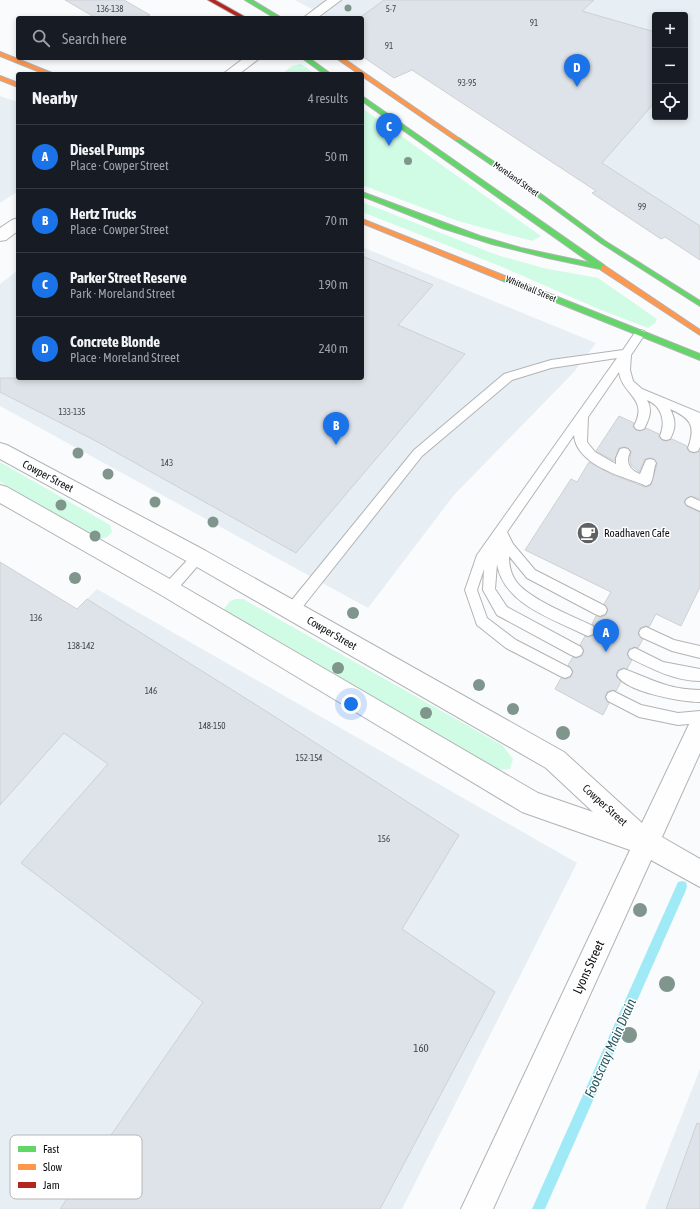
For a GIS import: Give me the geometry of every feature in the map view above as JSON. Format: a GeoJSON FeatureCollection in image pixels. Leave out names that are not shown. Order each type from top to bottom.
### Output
{"type":"FeatureCollection","features":[{"type":"Feature","properties":{"kind":"main road"},"geometry":{"type":"LineString","coordinates":[[212,0],[241,16]]}},
{"type":"Feature","properties":{"kind":"main road"},"geometry":{"type":"LineString","coordinates":[[226,0],[242,16]]}},
{"type":"Feature","properties":{"kind":"main road"},"geometry":{"type":"LineString","coordinates":[[248,0],[276,16]]}},
{"type":"Feature","properties":{"kind":"main road"},"geometry":{"type":"LineString","coordinates":[[0,54],[45,72]]}},
{"type":"Feature","properties":{"kind":"main road"},"geometry":{"type":"LineString","coordinates":[[308,60],[325,72]]}},
{"type":"Feature","properties":{"kind":"main road","name":"Moreland Street"},"geometry":{"type":"LineString","coordinates":[[343,60],[360,72]]}},
{"type":"Feature","properties":{"kind":"main road","name":"Moreland Street"},"geometry":{"type":"LineString","coordinates":[[364,75],[539,195],[603,242],[697,301]]}},
{"type":"Feature","properties":{"kind":"main road"},"geometry":{"type":"LineString","coordinates":[[0,78],[16,84]]}},
{"type":"Feature","properties":{"kind":"main road"},"geometry":{"type":"LineString","coordinates":[[364,99],[602,267],[700,333]]}},
{"type":"Feature","properties":{"kind":"main road"},"geometry":{"type":"LineString","coordinates":[[364,195],[493,243],[602,267],[635,276],[664,286],[697,301]]}},
{"type":"Feature","properties":{"kind":"main road","name":"Whitehall Street"},"geometry":{"type":"LineString","coordinates":[[364,222],[700,357]]}},
{"type":"Feature","properties":{"kind":"street"},"geometry":{"type":"LineString","coordinates":[[313,16],[335,0]]}},
{"type":"Feature","properties":{"kind":"street"},"geometry":{"type":"LineString","coordinates":[[233,72],[250,60]]}},
{"type":"Feature","properties":{"kind":"street"},"geometry":{"type":"LineString","coordinates":[[0,236],[16,224]]}},
{"type":"Feature","properties":{"kind":"street","name":"Cowper Street"},"geometry":{"type":"LineString","coordinates":[[0,450],[198,557],[555,760],[645,842]]}},
{"type":"Feature","properties":{"kind":"street","name":"Cowper Street"},"geometry":{"type":"LineString","coordinates":[[0,493],[169,588],[531,803],[645,842],[700,874]]}},
{"type":"Feature","properties":{"kind":"street","name":"Lyons Street"},"geometry":{"type":"LineString","coordinates":[[477,1209],[645,842],[700,726]]}},
{"type":"Feature","properties":{"kind":"lane"},"geometry":{"type":"LineString","coordinates":[[564,672],[512,644],[482,621],[471,590],[481,560],[640,334]]}},
{"type":"Feature","properties":{"kind":"lane"},"geometry":{"type":"LineString","coordinates":[[626,353],[624,367],[625,377],[630,386],[642,399],[646,410],[640,426]]}},
{"type":"Feature","properties":{"kind":"lane"},"geometry":{"type":"LineString","coordinates":[[292,610],[418,453],[508,377],[551,364],[626,353]]}},
{"type":"Feature","properties":{"kind":"lane"},"geometry":{"type":"LineString","coordinates":[[630,386],[638,392],[700,417]]}},
{"type":"Feature","properties":{"kind":"lane"},"geometry":{"type":"LineString","coordinates":[[657,400],[666,410],[670,420],[669,430],[666,436]]}},
{"type":"Feature","properties":{"kind":"lane"},"geometry":{"type":"LineString","coordinates":[[688,412],[696,422],[699,432],[698,440],[694,448]]}},
{"type":"Feature","properties":{"kind":"lane"},"geometry":{"type":"LineString","coordinates":[[582,415],[581,442],[586,451],[594,458],[647,480],[646,474],[650,464]]}},
{"type":"Feature","properties":{"kind":"lane"},"geometry":{"type":"LineString","coordinates":[[624,452],[621,457],[621,462],[628,473]]}},
{"type":"Feature","properties":{"kind":"lane"},"geometry":{"type":"LineString","coordinates":[[501,530],[509,548],[532,574],[600,610]]}},
{"type":"Feature","properties":{"kind":"lane"},"geometry":{"type":"LineString","coordinates":[[501,530],[503,560],[510,584],[521,595],[588,630]]}},
{"type":"Feature","properties":{"kind":"lane"},"geometry":{"type":"LineString","coordinates":[[501,530],[491,559],[488,590],[502,611],[576,651]]}},
{"type":"Feature","properties":{"kind":"lane"},"geometry":{"type":"LineString","coordinates":[[169,588],[198,557]]}},
{"type":"Feature","properties":{"kind":"lane"},"geometry":{"type":"LineString","coordinates":[[646,633],[672,645],[700,652]]}},
{"type":"Feature","properties":{"kind":"lane"},"geometry":{"type":"LineString","coordinates":[[635,654],[661,667],[694,675],[700,675]]}},
{"type":"Feature","properties":{"kind":"lane"},"geometry":{"type":"LineString","coordinates":[[624,676],[650,689],[686,696],[700,696]]}},
{"type":"Feature","properties":{"kind":"lane"},"geometry":{"type":"LineString","coordinates":[[612,697],[639,711],[678,719],[700,717]]}},
{"type":"Feature","properties":{"kind":"shaded area"},"geometry":{"type":"Polygon","coordinates":[[[295,0],[700,0],[700,258],[364,19],[364,16],[324,16],[295,0]]]}},
{"type":"Feature","properties":{"kind":"shaded area"},"geometry":{"type":"Polygon","coordinates":[[[0,96],[16,101],[16,192],[0,203],[0,96]]]}},
{"type":"Feature","properties":{"kind":"shaded area"},"geometry":{"type":"Polygon","coordinates":[[[364,248],[596,343],[574,372],[454,495],[368,608],[0,406],[0,284],[16,272],[16,380],[364,380],[364,248]]]}},
{"type":"Feature","properties":{"kind":"shaded area"},"geometry":{"type":"Polygon","coordinates":[[[97,589],[577,863],[402,1209],[0,1209],[0,684],[97,589]]]}},
{"type":"Feature","properties":{"kind":"shaded area"},"geometry":{"type":"Polygon","coordinates":[[[700,1069],[700,1209],[645,1209],[700,1069]]]}},
{"type":"Feature","properties":{"kind":"green space"},"geometry":{"type":"Polygon","coordinates":[[[301,64],[312,72],[284,72],[292,66],[301,64]]]}},
{"type":"Feature","properties":{"kind":"green space"},"geometry":{"type":"Polygon","coordinates":[[[364,109],[541,236],[532,241],[458,221],[364,186],[364,109]]]}},
{"type":"Feature","properties":{"kind":"green space"},"geometry":{"type":"Polygon","coordinates":[[[364,203],[497,255],[543,268],[598,278],[657,319],[655,323],[648,328],[601,310],[500,266],[364,213],[364,203]]]}},
{"type":"Feature","properties":{"kind":"green space"},"geometry":{"type":"Polygon","coordinates":[[[0,462],[110,525],[112,532],[107,537],[98,540],[0,482],[0,462]]]}},
{"type":"Feature","properties":{"kind":"green space"},"geometry":{"type":"Polygon","coordinates":[[[243,599],[502,745],[513,759],[510,769],[494,770],[228,616],[224,609],[230,601],[243,599]]]}},
{"type":"Feature","properties":{"kind":"building"},"geometry":{"type":"Polygon","coordinates":[[[65,0],[124,0],[150,15],[147,16],[93,16],[65,0]]]}},
{"type":"Feature","properties":{"kind":"building"},"geometry":{"type":"Polygon","coordinates":[[[384,0],[594,0],[582,11],[652,31],[652,105],[602,163],[700,226],[700,260],[665,237],[661,239],[592,193],[596,191],[412,70],[394,78],[364,57],[364,16],[362,16],[384,0]]]}},
{"type":"Feature","properties":{"kind":"building"},"geometry":{"type":"Polygon","coordinates":[[[364,257],[433,285],[398,325],[465,354],[296,553],[94,440],[0,392],[0,378],[16,378],[16,380],[364,380],[364,257]]]}},
{"type":"Feature","properties":{"kind":"building"},"geometry":{"type":"Polygon","coordinates":[[[619,416],[634,423],[633,427],[636,430],[640,431],[646,428],[659,434],[659,437],[662,440],[666,441],[672,439],[687,446],[687,449],[690,452],[694,453],[700,451],[700,499],[690,496],[684,501],[686,506],[700,512],[700,587],[681,626],[656,614],[649,627],[645,626],[640,628],[638,634],[643,639],[638,648],[634,647],[629,649],[627,655],[632,660],[627,669],[623,668],[618,670],[616,676],[621,682],[616,691],[612,690],[607,692],[605,698],[609,703],[603,715],[555,689],[561,678],[566,679],[571,677],[573,671],[568,665],[573,657],[577,658],[582,656],[584,650],[580,645],[585,636],[589,637],[594,635],[596,629],[592,624],[596,616],[601,617],[606,615],[608,609],[604,604],[611,592],[525,550],[571,479],[577,482],[589,462],[611,474],[645,487],[651,485],[657,464],[654,459],[645,459],[639,472],[631,465],[631,451],[628,448],[619,448],[614,461],[596,451],[619,416]]]}},
{"type":"Feature","properties":{"kind":"building"},"geometry":{"type":"Polygon","coordinates":[[[0,562],[77,609],[87,599],[269,713],[459,835],[402,929],[495,992],[380,1209],[60,1209],[67,1199],[142,1199],[142,1135],[111,1135],[203,1002],[21,863],[108,764],[64,733],[0,805],[0,562]]]}},
{"type":"Feature","properties":{"kind":"building"},"geometry":{"type":"Polygon","coordinates":[[[697,1123],[700,1124],[700,1209],[666,1209],[697,1123]]]}},
{"type":"Feature","properties":{"kind":"waterway","name":"Footscray Main Drain"},"geometry":{"type":"LineString","coordinates":[[538,1209],[682,886]]}},
{"type":"Feature","properties":{"kind":"traffic: fast"},"geometry":{"type":"LineString","coordinates":[[248,0],[276,16]]}},
{"type":"Feature","properties":{"kind":"traffic: fast"},"geometry":{"type":"LineString","coordinates":[[308,60],[325,72]]}},
{"type":"Feature","properties":{"kind":"traffic: fast"},"geometry":{"type":"LineString","coordinates":[[364,99],[603,268]]}},
{"type":"Feature","properties":{"kind":"traffic: fast"},"geometry":{"type":"LineString","coordinates":[[457,139],[539,195],[603,242],[700,304]]}},
{"type":"Feature","properties":{"kind":"traffic: fast"},"geometry":{"type":"LineString","coordinates":[[364,195],[477,238],[534,253],[602,267]]}},
{"type":"Feature","properties":{"kind":"traffic: fast"},"geometry":{"type":"LineString","coordinates":[[503,278],[700,357]]}},
{"type":"Feature","properties":{"kind":"traffic: slow"},"geometry":{"type":"LineString","coordinates":[[0,54],[45,72]]}},
{"type":"Feature","properties":{"kind":"traffic: slow"},"geometry":{"type":"LineString","coordinates":[[342,60],[359,72]]}},
{"type":"Feature","properties":{"kind":"traffic: slow"},"geometry":{"type":"LineString","coordinates":[[364,75],[457,139]]}},
{"type":"Feature","properties":{"kind":"traffic: slow"},"geometry":{"type":"LineString","coordinates":[[0,78],[16,84]]}},
{"type":"Feature","properties":{"kind":"traffic: slow"},"geometry":{"type":"LineString","coordinates":[[364,222],[503,278]]}},
{"type":"Feature","properties":{"kind":"traffic: slow"},"geometry":{"type":"LineString","coordinates":[[603,268],[700,333]]}},
{"type":"Feature","properties":{"kind":"traffic: jam"},"geometry":{"type":"LineString","coordinates":[[211,0],[240,16]]}},
{"type":"Feature","properties":{"kind":"place","name":"Concrete Blonde"},"geometry":{"type":"Point","coordinates":[577,87]}},
{"type":"Feature","properties":{"kind":"place","name":"Parker Street Reserve"},"geometry":{"type":"Point","coordinates":[389,146]}},
{"type":"Feature","properties":{"kind":"place","name":"Hertz Trucks"},"geometry":{"type":"Point","coordinates":[336,445]}},
{"type":"Feature","properties":{"kind":"place","name":"Roadhaven Cafe"},"geometry":{"type":"Point","coordinates":[588,533]}},
{"type":"Feature","properties":{"kind":"place","name":"Diesel Pumps"},"geometry":{"type":"Point","coordinates":[606,652]}}]}
